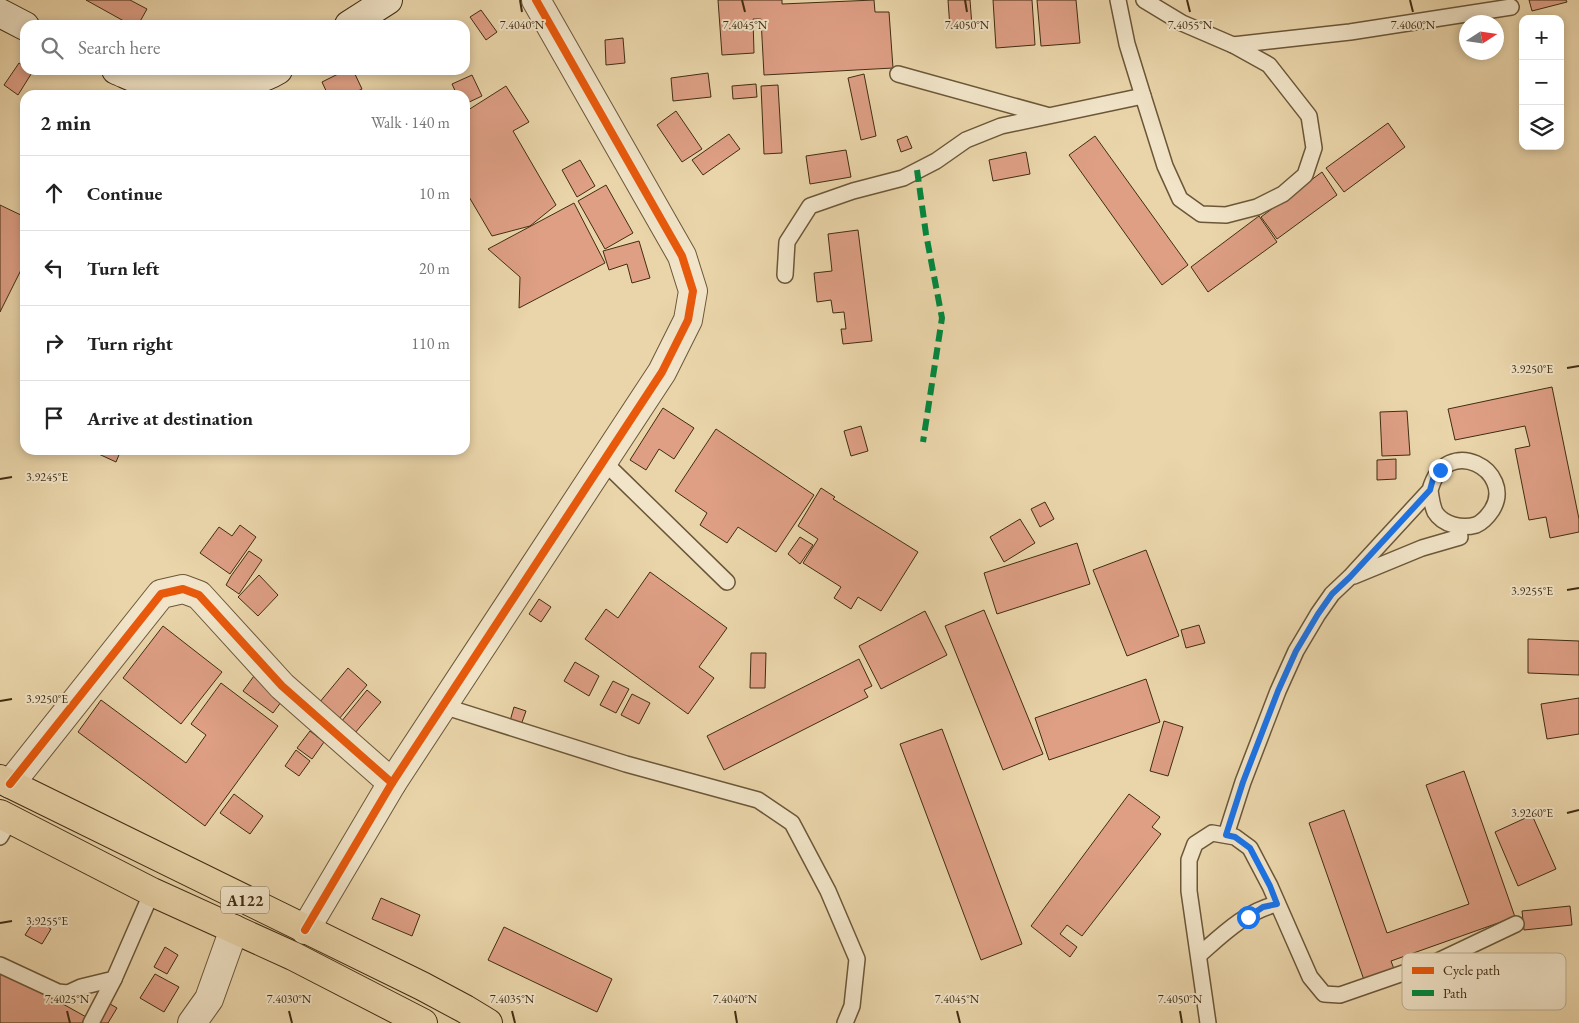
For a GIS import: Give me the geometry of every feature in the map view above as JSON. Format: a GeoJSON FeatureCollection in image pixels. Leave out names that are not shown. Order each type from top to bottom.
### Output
{"type":"FeatureCollection","features":[{"type":"Feature","properties":{"kind":"highway","name":"A122"},"geometry":{"type":"LineString","coordinates":[[5,781],[465,1008],[488,1023]]}},
{"type":"Feature","properties":{"kind":"highway","name":"A122"},"geometry":{"type":"LineString","coordinates":[[3,823],[292,956],[424,1023]]}},
{"type":"Feature","properties":{"kind":"highway"},"geometry":{"type":"LineString","coordinates":[[376,999],[406,1023]]}},
{"type":"Feature","properties":{"kind":"highway"},"geometry":{"type":"LineString","coordinates":[[465,1008],[504,1023]]}},
{"type":"Feature","properties":{"kind":"street"},"geometry":{"type":"LineString","coordinates":[[357,20],[388,0]]}},
{"type":"Feature","properties":{"kind":"street"},"geometry":{"type":"LineString","coordinates":[[305,930],[392,783],[662,372],[688,320],[693,291],[682,256],[536,0]]}},
{"type":"Feature","properties":{"kind":"street"},"geometry":{"type":"LineString","coordinates":[[0,13],[20,23]]}},
{"type":"Feature","properties":{"kind":"street"},"geometry":{"type":"LineString","coordinates":[[129,75],[154,85],[200,87],[235,84],[267,75]]}},
{"type":"Feature","properties":{"kind":"street"},"geometry":{"type":"LineString","coordinates":[[5,781],[161,594],[183,589],[199,594],[282,686],[392,783]]}},
{"type":"Feature","properties":{"kind":"street"},"geometry":{"type":"LineString","coordinates":[[192,1023],[209,1011],[234,929]]}},
{"type":"Feature","properties":{"kind":"lane"},"geometry":{"type":"LineString","coordinates":[[1118,0],[1127,44],[1143,96],[1165,166],[1180,199],[1201,214],[1226,215],[1257,208],[1283,194],[1306,175],[1314,148],[1309,116],[1269,65],[1233,45],[1182,23],[1144,0]]}},
{"type":"Feature","properties":{"kind":"lane"},"geometry":{"type":"LineString","coordinates":[[1233,45],[1350,32],[1511,7]]}},
{"type":"Feature","properties":{"kind":"lane"},"geometry":{"type":"LineString","coordinates":[[898,74],[1050,116]]}},
{"type":"Feature","properties":{"kind":"lane"},"geometry":{"type":"LineString","coordinates":[[785,275],[788,242],[810,206],[853,191],[902,178],[936,161],[966,140],[1001,126],[1143,96]]}},
{"type":"Feature","properties":{"kind":"lane"},"geometry":{"type":"LineString","coordinates":[[1460,460],[1471,461],[1482,466],[1490,474],[1495,484],[1497,495],[1494,506],[1488,516],[1480,523],[1469,527],[1458,527],[1436,514],[1431,502],[1430,490],[1433,479],[1440,470],[1449,463],[1460,460]]}},
{"type":"Feature","properties":{"kind":"lane"},"geometry":{"type":"LineString","coordinates":[[604,461],[727,582]]}},
{"type":"Feature","properties":{"kind":"lane"},"geometry":{"type":"LineString","coordinates":[[1226,835],[1243,782],[1278,691],[1296,651],[1332,594],[1430,490]]}},
{"type":"Feature","properties":{"kind":"lane"},"geometry":{"type":"LineString","coordinates":[[1350,577],[1422,548],[1460,537],[1458,527]]}},
{"type":"Feature","properties":{"kind":"lane"},"geometry":{"type":"LineString","coordinates":[[443,706],[626,764],[758,800],[792,822],[828,891],[857,959],[852,1006],[845,1023]]}},
{"type":"Feature","properties":{"kind":"lane"},"geometry":{"type":"LineString","coordinates":[[1208,1023],[1189,891],[1189,860],[1195,844],[1212,833],[1235,837],[1250,848],[1270,886],[1310,977],[1324,994],[1340,995],[1402,973]]}},
{"type":"Feature","properties":{"kind":"lane"},"geometry":{"type":"LineString","coordinates":[[91,1023],[114,979],[152,892]]}},
{"type":"Feature","properties":{"kind":"lane"},"geometry":{"type":"LineString","coordinates":[[1199,955],[1223,933],[1263,907],[1277,904]]}},
{"type":"Feature","properties":{"kind":"lane"},"geometry":{"type":"LineString","coordinates":[[1455,953],[1516,924]]}},
{"type":"Feature","properties":{"kind":"lane"},"geometry":{"type":"LineString","coordinates":[[0,965],[58,992],[68,993],[81,987],[114,979]]}},
{"type":"Feature","properties":{"kind":"building"},"geometry":{"type":"Polygon","coordinates":[[[86,0],[130,0],[147,9],[141,20],[122,20],[86,0]]]}},
{"type":"Feature","properties":{"kind":"building"},"geometry":{"type":"Polygon","coordinates":[[[718,0],[782,0],[782,4],[874,0],[875,12],[889,12],[893,68],[764,75],[761,19],[753,19],[754,53],[722,55],[718,0]]]}},
{"type":"Feature","properties":{"kind":"building"},"geometry":{"type":"Polygon","coordinates":[[[948,0],[970,0],[972,26],[950,28],[948,0]]]}},
{"type":"Feature","properties":{"kind":"building"},"geometry":{"type":"Polygon","coordinates":[[[993,0],[1032,0],[1035,45],[996,48],[993,0]]]}},
{"type":"Feature","properties":{"kind":"building"},"geometry":{"type":"Polygon","coordinates":[[[1037,0],[1076,0],[1080,43],[1041,46],[1037,0]]]}},
{"type":"Feature","properties":{"kind":"building"},"geometry":{"type":"Polygon","coordinates":[[[1529,0],[1566,0],[1567,2],[1532,11],[1529,0]]]}},
{"type":"Feature","properties":{"kind":"building"},"geometry":{"type":"Polygon","coordinates":[[[481,10],[497,32],[486,40],[470,17],[481,10]]]}},
{"type":"Feature","properties":{"kind":"building"},"geometry":{"type":"Polygon","coordinates":[[[623,38],[625,63],[606,65],[605,40],[623,38]]]}},
{"type":"Feature","properties":{"kind":"building"},"geometry":{"type":"Polygon","coordinates":[[[19,63],[20,75],[30,75],[18,95],[4,85],[19,63]]]}},
{"type":"Feature","properties":{"kind":"building"},"geometry":{"type":"Polygon","coordinates":[[[708,73],[711,97],[673,101],[671,78],[708,73]]]}},
{"type":"Feature","properties":{"kind":"building"},"geometry":{"type":"Polygon","coordinates":[[[864,74],[876,136],[861,140],[848,78],[864,74]]]}},
{"type":"Feature","properties":{"kind":"building"},"geometry":{"type":"Polygon","coordinates":[[[336,75],[355,75],[362,89],[326,90],[322,82],[336,75]]]}},
{"type":"Feature","properties":{"kind":"building"},"geometry":{"type":"Polygon","coordinates":[[[472,75],[482,96],[470,102],[470,90],[455,90],[452,84],[472,75]]]}},
{"type":"Feature","properties":{"kind":"building"},"geometry":{"type":"Polygon","coordinates":[[[756,84],[757,97],[733,99],[732,86],[756,84]]]}},
{"type":"Feature","properties":{"kind":"building"},"geometry":{"type":"Polygon","coordinates":[[[778,85],[782,153],[764,154],[761,86],[778,85]]]}},
{"type":"Feature","properties":{"kind":"building"},"geometry":{"type":"Polygon","coordinates":[[[506,86],[529,122],[513,131],[556,205],[530,226],[492,236],[470,199],[470,109],[506,86]]]}},
{"type":"Feature","properties":{"kind":"building"},"geometry":{"type":"Polygon","coordinates":[[[676,111],[702,149],[682,162],[657,125],[676,111]]]}},
{"type":"Feature","properties":{"kind":"building"},"geometry":{"type":"Polygon","coordinates":[[[1388,123],[1405,147],[1344,192],[1326,168],[1388,123]]]}},
{"type":"Feature","properties":{"kind":"building"},"geometry":{"type":"Polygon","coordinates":[[[729,134],[740,149],[703,175],[692,160],[729,134]]]}},
{"type":"Feature","properties":{"kind":"building"},"geometry":{"type":"Polygon","coordinates":[[[907,136],[912,148],[901,152],[897,140],[907,136]]]}},
{"type":"Feature","properties":{"kind":"building"},"geometry":{"type":"Polygon","coordinates":[[[1095,136],[1188,265],[1162,285],[1069,155],[1095,136]]]}},
{"type":"Feature","properties":{"kind":"building"},"geometry":{"type":"Polygon","coordinates":[[[846,150],[851,177],[810,184],[806,156],[846,150]]]}},
{"type":"Feature","properties":{"kind":"building"},"geometry":{"type":"Polygon","coordinates":[[[1026,152],[1030,174],[993,181],[989,160],[1026,152]]]}},
{"type":"Feature","properties":{"kind":"building"},"geometry":{"type":"Polygon","coordinates":[[[580,160],[595,186],[577,197],[562,170],[580,160]]]}},
{"type":"Feature","properties":{"kind":"building"},"geometry":{"type":"Polygon","coordinates":[[[1322,172],[1337,195],[1277,239],[1261,217],[1322,172]]]}},
{"type":"Feature","properties":{"kind":"building"},"geometry":{"type":"Polygon","coordinates":[[[606,185],[633,233],[605,249],[578,201],[606,185]]]}},
{"type":"Feature","properties":{"kind":"building"},"geometry":{"type":"Polygon","coordinates":[[[574,203],[605,263],[519,308],[520,277],[488,249],[574,203]]]}},
{"type":"Feature","properties":{"kind":"building"},"geometry":{"type":"Polygon","coordinates":[[[0,205],[20,215],[20,272],[0,312],[0,205]]]}},
{"type":"Feature","properties":{"kind":"building"},"geometry":{"type":"Polygon","coordinates":[[[1259,216],[1277,242],[1208,292],[1191,267],[1259,216]]]}},
{"type":"Feature","properties":{"kind":"building"},"geometry":{"type":"Polygon","coordinates":[[[858,230],[872,341],[843,344],[841,329],[846,329],[844,312],[833,313],[831,300],[817,302],[814,273],[832,271],[828,234],[858,230]]]}},
{"type":"Feature","properties":{"kind":"building"},"geometry":{"type":"Polygon","coordinates":[[[639,241],[650,278],[632,283],[627,264],[609,270],[603,251],[639,241]]]}},
{"type":"Feature","properties":{"kind":"building"},"geometry":{"type":"Polygon","coordinates":[[[1552,387],[1579,519],[1579,532],[1550,538],[1546,517],[1529,520],[1515,449],[1530,446],[1525,426],[1455,440],[1448,409],[1552,387]]]}},
{"type":"Feature","properties":{"kind":"building"},"geometry":{"type":"Polygon","coordinates":[[[663,408],[694,428],[674,459],[659,449],[646,470],[630,460],[663,408]]]}},
{"type":"Feature","properties":{"kind":"building"},"geometry":{"type":"Polygon","coordinates":[[[1407,411],[1410,455],[1382,456],[1380,412],[1407,411]]]}},
{"type":"Feature","properties":{"kind":"building"},"geometry":{"type":"Polygon","coordinates":[[[861,426],[868,451],[851,456],[844,431],[861,426]]]}},
{"type":"Feature","properties":{"kind":"building"},"geometry":{"type":"Polygon","coordinates":[[[716,429],[814,495],[776,552],[738,527],[727,543],[700,525],[707,513],[675,491],[716,429]]]}},
{"type":"Feature","properties":{"kind":"building"},"geometry":{"type":"Polygon","coordinates":[[[101,455],[119,455],[116,462],[101,455]]]}},
{"type":"Feature","properties":{"kind":"building"},"geometry":{"type":"Polygon","coordinates":[[[1396,459],[1396,479],[1377,480],[1377,460],[1396,459]]]}},
{"type":"Feature","properties":{"kind":"building"},"geometry":{"type":"Polygon","coordinates":[[[821,488],[835,497],[833,499],[918,552],[881,611],[858,597],[851,609],[834,598],[841,587],[803,563],[818,539],[798,526],[821,488]]]}},
{"type":"Feature","properties":{"kind":"building"},"geometry":{"type":"Polygon","coordinates":[[[1045,502],[1054,519],[1040,527],[1031,509],[1045,502]]]}},
{"type":"Feature","properties":{"kind":"building"},"geometry":{"type":"Polygon","coordinates":[[[1020,519],[1035,543],[1004,562],[990,537],[1020,519]]]}},
{"type":"Feature","properties":{"kind":"building"},"geometry":{"type":"Polygon","coordinates":[[[240,525],[256,537],[230,574],[200,553],[219,527],[232,536],[240,525]]]}},
{"type":"Feature","properties":{"kind":"building"},"geometry":{"type":"Polygon","coordinates":[[[800,537],[813,545],[800,564],[788,554],[800,537]]]}},
{"type":"Feature","properties":{"kind":"building"},"geometry":{"type":"Polygon","coordinates":[[[1077,543],[1090,584],[997,614],[984,573],[1077,543]]]}},
{"type":"Feature","properties":{"kind":"building"},"geometry":{"type":"Polygon","coordinates":[[[1146,550],[1179,636],[1127,656],[1093,570],[1146,550]]]}},
{"type":"Feature","properties":{"kind":"building"},"geometry":{"type":"Polygon","coordinates":[[[249,551],[262,560],[239,594],[226,585],[249,551]]]}},
{"type":"Feature","properties":{"kind":"building"},"geometry":{"type":"Polygon","coordinates":[[[650,572],[727,628],[699,667],[714,678],[688,714],[585,639],[606,609],[618,618],[650,572]]]}},
{"type":"Feature","properties":{"kind":"building"},"geometry":{"type":"Polygon","coordinates":[[[259,575],[278,595],[258,616],[238,597],[259,575]]]}},
{"type":"Feature","properties":{"kind":"building"},"geometry":{"type":"Polygon","coordinates":[[[539,599],[551,607],[541,622],[529,614],[539,599]]]}},
{"type":"Feature","properties":{"kind":"building"},"geometry":{"type":"Polygon","coordinates":[[[984,610],[1043,754],[1003,770],[945,626],[984,610]]]}},
{"type":"Feature","properties":{"kind":"building"},"geometry":{"type":"Polygon","coordinates":[[[925,611],[947,655],[881,689],[859,646],[925,611]]]}},
{"type":"Feature","properties":{"kind":"building"},"geometry":{"type":"Polygon","coordinates":[[[1199,625],[1205,643],[1186,648],[1181,630],[1199,625]]]}},
{"type":"Feature","properties":{"kind":"building"},"geometry":{"type":"Polygon","coordinates":[[[163,626],[222,672],[181,724],[123,678],[163,626]]]}},
{"type":"Feature","properties":{"kind":"building"},"geometry":{"type":"Polygon","coordinates":[[[1528,639],[1579,641],[1579,675],[1528,673],[1528,639]]]}},
{"type":"Feature","properties":{"kind":"building"},"geometry":{"type":"Polygon","coordinates":[[[751,653],[766,653],[765,688],[750,688],[751,653]]]}},
{"type":"Feature","properties":{"kind":"building"},"geometry":{"type":"Polygon","coordinates":[[[859,659],[872,686],[864,690],[868,697],[724,770],[707,736],[859,659]]]}},
{"type":"Feature","properties":{"kind":"building"},"geometry":{"type":"Polygon","coordinates":[[[575,662],[599,676],[589,696],[564,681],[575,662]]]}},
{"type":"Feature","properties":{"kind":"building"},"geometry":{"type":"Polygon","coordinates":[[[348,668],[367,685],[339,719],[319,703],[348,668]]]}},
{"type":"Feature","properties":{"kind":"building"},"geometry":{"type":"Polygon","coordinates":[[[254,676],[284,698],[273,713],[243,691],[254,676]]]}},
{"type":"Feature","properties":{"kind":"building"},"geometry":{"type":"Polygon","coordinates":[[[1146,679],[1160,722],[1049,760],[1035,718],[1146,679]]]}},
{"type":"Feature","properties":{"kind":"building"},"geometry":{"type":"Polygon","coordinates":[[[613,681],[629,689],[616,713],[600,705],[613,681]]]}},
{"type":"Feature","properties":{"kind":"building"},"geometry":{"type":"Polygon","coordinates":[[[221,683],[278,726],[205,826],[78,732],[101,700],[186,763],[206,735],[191,724],[221,683]]]}},
{"type":"Feature","properties":{"kind":"building"},"geometry":{"type":"Polygon","coordinates":[[[367,690],[381,702],[355,733],[341,722],[367,690]]]}},
{"type":"Feature","properties":{"kind":"building"},"geometry":{"type":"Polygon","coordinates":[[[632,694],[650,703],[639,724],[621,715],[632,694]]]}},
{"type":"Feature","properties":{"kind":"building"},"geometry":{"type":"Polygon","coordinates":[[[1579,698],[1579,734],[1547,739],[1541,704],[1579,698]]]}},
{"type":"Feature","properties":{"kind":"building"},"geometry":{"type":"Polygon","coordinates":[[[514,707],[526,711],[521,725],[510,721],[514,707]]]}},
{"type":"Feature","properties":{"kind":"building"},"geometry":{"type":"Polygon","coordinates":[[[1164,721],[1183,727],[1168,776],[1150,771],[1164,721]]]}},
{"type":"Feature","properties":{"kind":"building"},"geometry":{"type":"Polygon","coordinates":[[[942,729],[1022,944],[981,960],[900,744],[942,729]]]}},
{"type":"Feature","properties":{"kind":"building"},"geometry":{"type":"Polygon","coordinates":[[[310,731],[324,742],[312,759],[297,748],[310,731]]]}},
{"type":"Feature","properties":{"kind":"building"},"geometry":{"type":"Polygon","coordinates":[[[296,750],[310,761],[299,776],[285,766],[296,750]]]}},
{"type":"Feature","properties":{"kind":"building"},"geometry":{"type":"Polygon","coordinates":[[[1464,771],[1515,917],[1414,953],[1402,953],[1402,957],[1391,961],[1394,969],[1364,980],[1309,823],[1344,810],[1387,933],[1469,904],[1426,785],[1464,771]]]}},
{"type":"Feature","properties":{"kind":"building"},"geometry":{"type":"Polygon","coordinates":[[[234,794],[263,816],[250,834],[220,813],[234,794]]]}},
{"type":"Feature","properties":{"kind":"building"},"geometry":{"type":"Polygon","coordinates":[[[1129,794],[1160,817],[1152,827],[1161,834],[1082,936],[1067,925],[1060,934],[1077,947],[1070,957],[1031,926],[1129,794]]]}},
{"type":"Feature","properties":{"kind":"building"},"geometry":{"type":"Polygon","coordinates":[[[1532,815],[1556,869],[1518,886],[1495,832],[1532,815]]]}},
{"type":"Feature","properties":{"kind":"building"},"geometry":{"type":"Polygon","coordinates":[[[381,898],[420,915],[412,936],[372,919],[381,898]]]}},
{"type":"Feature","properties":{"kind":"building"},"geometry":{"type":"Polygon","coordinates":[[[1570,906],[1572,925],[1524,930],[1522,911],[1570,906]]]}},
{"type":"Feature","properties":{"kind":"building"},"geometry":{"type":"Polygon","coordinates":[[[35,919],[51,929],[42,944],[25,935],[35,919]]]}},
{"type":"Feature","properties":{"kind":"building"},"geometry":{"type":"Polygon","coordinates":[[[504,927],[612,979],[597,1012],[488,960],[504,927]]]}},
{"type":"Feature","properties":{"kind":"building"},"geometry":{"type":"Polygon","coordinates":[[[165,947],[178,955],[167,974],[154,967],[165,947]]]}},
{"type":"Feature","properties":{"kind":"building"},"geometry":{"type":"Polygon","coordinates":[[[0,969],[88,1018],[85,1023],[0,1023],[0,969]]]}},
{"type":"Feature","properties":{"kind":"building"},"geometry":{"type":"Polygon","coordinates":[[[155,974],[179,987],[164,1012],[140,998],[155,974]]]}},
{"type":"Feature","properties":{"kind":"building"},"geometry":{"type":"Polygon","coordinates":[[[105,1001],[117,1008],[108,1023],[94,1023],[105,1001]]]}},
{"type":"Feature","properties":{"kind":"marked path"},"geometry":{"type":"LineString","coordinates":[[917,170],[926,234],[942,318],[923,442]]}},
{"type":"Feature","properties":{"kind":"cycle path"},"geometry":{"type":"LineString","coordinates":[[305,930],[392,783],[662,372],[688,320],[693,291],[682,256],[536,0]]}},
{"type":"Feature","properties":{"kind":"cycle path"},"geometry":{"type":"LineString","coordinates":[[10,784],[161,594],[183,589],[199,595],[282,686],[392,783]]}},
{"type":"Feature","properties":{"kind":"route"},"geometry":{"type":"LineString","coordinates":[[1248,917],[1263,907],[1277,904],[1270,886],[1250,848],[1235,837],[1226,835],[1243,782],[1278,691],[1296,651],[1332,594],[1430,490],[1433,479],[1440,470]]}}]}
